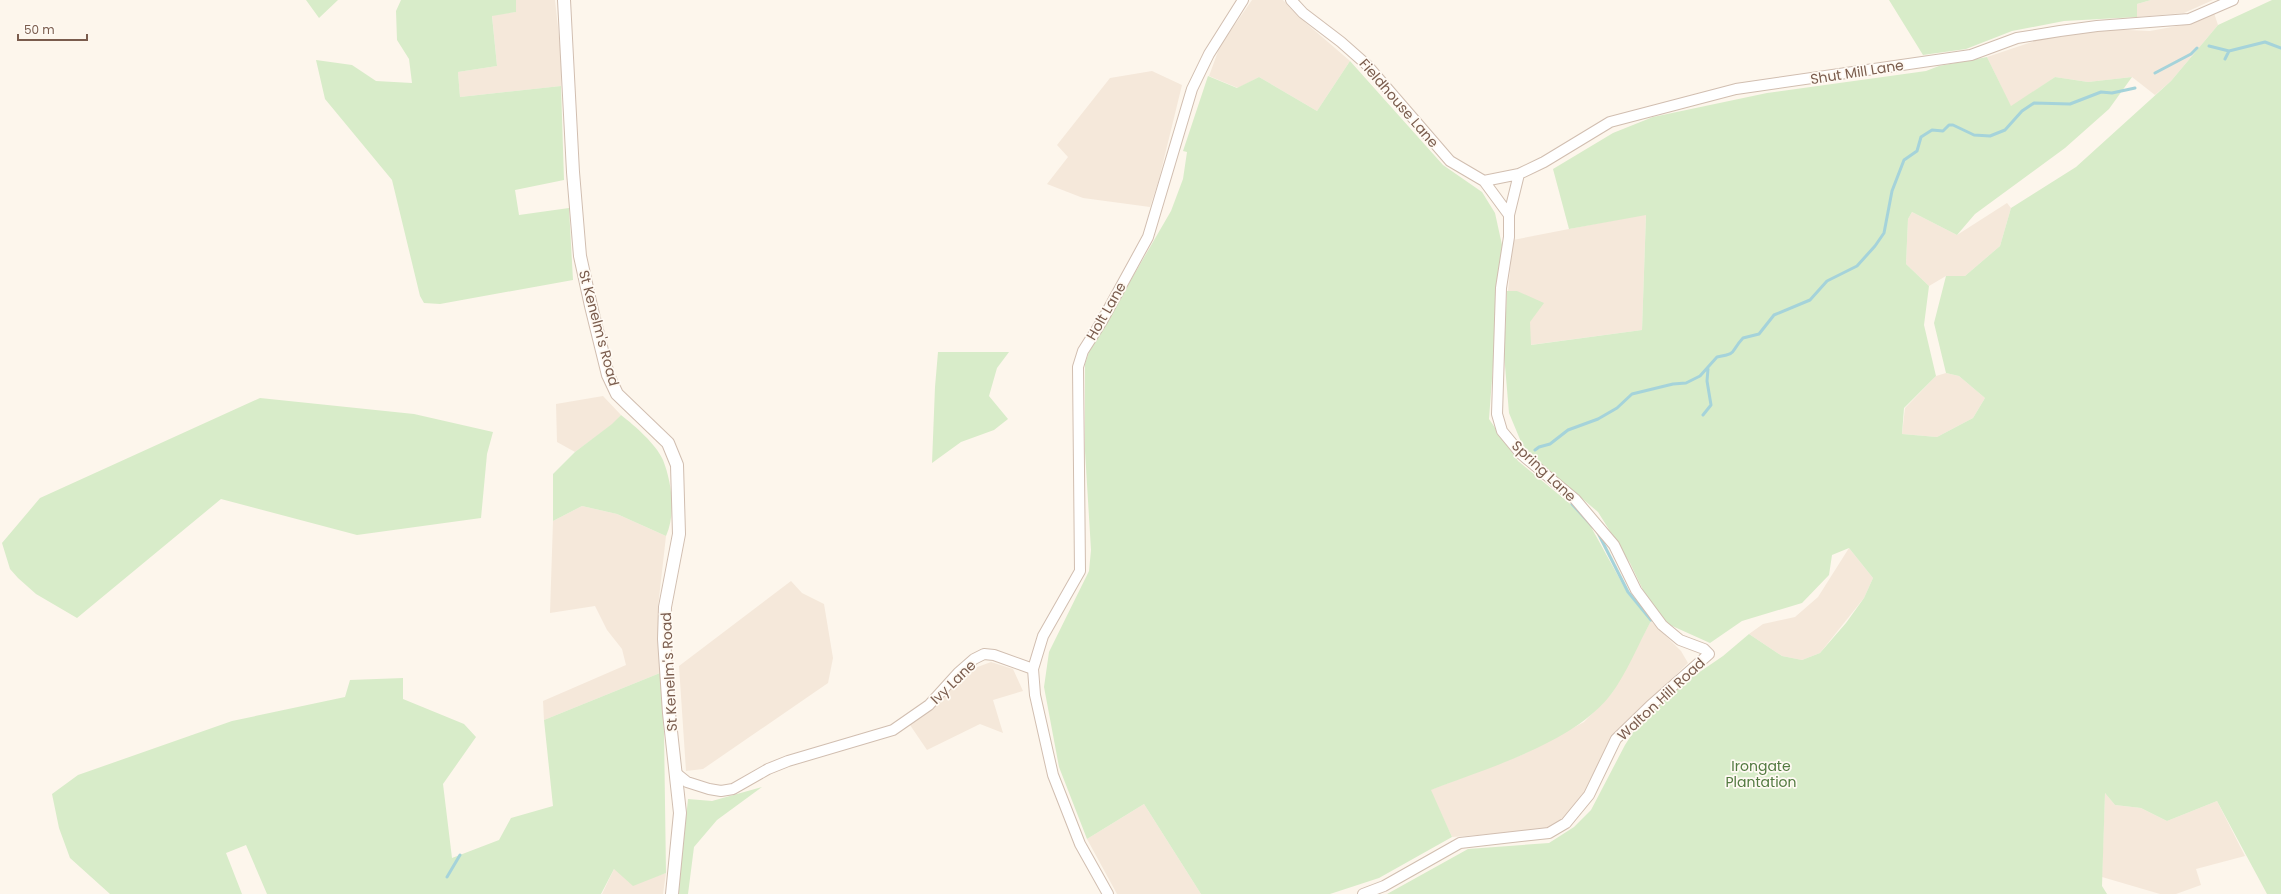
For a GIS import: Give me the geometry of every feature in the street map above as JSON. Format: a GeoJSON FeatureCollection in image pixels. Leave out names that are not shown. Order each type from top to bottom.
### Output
{"type":"FeatureCollection","features":[{"type":"Feature","properties":{"kind":"street","name":"St Kenelm's Road"},"geometry":{"type":"LineString","coordinates":[[564,0],[573,172],[580,256],[592,311],[608,374],[617,394],[668,443],[676,465],[679,534],[665,607],[664,639],[669,713],[677,774],[680,813],[672,894]]}},
{"type":"Feature","properties":{"kind":"street","name":"Holt Lane"},"geometry":{"type":"LineString","coordinates":[[1033,669],[1043,636],[1080,571],[1077,459],[1080,362],[1083,352],[1102,321],[1148,237],[1192,89],[1208,54],[1243,0]]}},
{"type":"Feature","properties":{"kind":"street","name":"Fieldhouse Lane"},"geometry":{"type":"LineString","coordinates":[[1291,0],[1303,14],[1341,42],[1367,65],[1450,161],[1488,181]]}},
{"type":"Feature","properties":{"kind":"street","name":"Shut Mill Lane"},"geometry":{"type":"LineString","coordinates":[[1488,181],[1519,174],[1544,162],[1610,122],[1736,89],[1971,55],[2017,38],[2060,31],[2098,26],[2190,19],[2233,0]]}},
{"type":"Feature","properties":{"kind":"street","name":"Spring Lane"},"geometry":{"type":"LineString","coordinates":[[1519,174],[1508,215],[1509,237],[1501,288],[1497,414],[1502,431],[1521,454],[1575,499],[1614,545],[1636,590],[1662,625],[1680,640],[1704,649],[1709,654]]}},
{"type":"Feature","properties":{"kind":"street"},"geometry":{"type":"LineString","coordinates":[[1488,181],[1508,215]]}},
{"type":"Feature","properties":{"kind":"street","name":"Ivy Lane"},"geometry":{"type":"LineString","coordinates":[[677,774],[687,782],[710,789],[721,791],[733,789],[768,769],[788,761],[892,730],[929,705],[958,673],[974,659],[984,654],[994,655],[1033,669]]}},
{"type":"Feature","properties":{"kind":"street","name":"Walton Hill Road"},"geometry":{"type":"LineString","coordinates":[[1363,894],[1384,886],[1460,843],[1549,833],[1566,824],[1589,795],[1616,739],[1650,706],[1709,654]]}},
{"type":"Feature","properties":{"kind":"street"},"geometry":{"type":"LineString","coordinates":[[1033,669],[1035,695],[1053,775],[1080,844],[1108,894]]}},
{"type":"Feature","properties":{"kind":"shaded area"},"geometry":{"type":"Polygon","coordinates":[[[516,0],[555,0],[561,55],[561,86],[460,97],[458,72],[497,66],[492,15],[516,12],[516,0]]]}},
{"type":"Feature","properties":{"kind":"shaded area"},"geometry":{"type":"Polygon","coordinates":[[[1252,0],[1283,0],[1299,17],[1350,61],[1317,111],[1259,77],[1238,88],[1209,76],[1220,46],[1252,0]]]}},
{"type":"Feature","properties":{"kind":"shaded area"},"geometry":{"type":"Polygon","coordinates":[[[2151,0],[2213,0],[2184,13],[2137,17],[2137,4],[2151,0]]]}},
{"type":"Feature","properties":{"kind":"shaded area"},"geometry":{"type":"Polygon","coordinates":[[[2214,13],[2218,25],[2171,81],[2155,95],[2132,77],[2088,82],[2055,77],[2011,107],[1987,57],[2038,40],[2107,29],[2150,31],[2188,24],[2214,13]]]}},
{"type":"Feature","properties":{"kind":"shaded area"},"geometry":{"type":"Polygon","coordinates":[[[1152,71],[1182,85],[1159,179],[1150,207],[1083,198],[1047,184],[1068,157],[1057,145],[1110,78],[1152,71]]]}},
{"type":"Feature","properties":{"kind":"shaded area"},"geometry":{"type":"Polygon","coordinates":[[[2007,203],[2011,208],[2000,246],[1965,276],[1946,276],[1929,286],[1906,264],[1908,219],[1912,212],[1957,235],[2007,203]]]}},
{"type":"Feature","properties":{"kind":"shaded area"},"geometry":{"type":"Polygon","coordinates":[[[1646,214],[1642,330],[1530,345],[1530,322],[1517,291],[1508,291],[1513,240],[1646,214]]]}},
{"type":"Feature","properties":{"kind":"shaded area"},"geometry":{"type":"Polygon","coordinates":[[[1946,373],[1959,376],[1985,398],[1973,418],[1937,437],[1902,434],[1905,408],[1936,376],[1946,373]]]}},
{"type":"Feature","properties":{"kind":"shaded area"},"geometry":{"type":"Polygon","coordinates":[[[603,396],[621,415],[613,424],[575,452],[557,442],[556,404],[603,396]]]}},
{"type":"Feature","properties":{"kind":"shaded area"},"geometry":{"type":"Polygon","coordinates":[[[582,506],[617,514],[666,536],[658,607],[660,673],[544,720],[543,701],[626,665],[622,649],[607,630],[595,606],[550,613],[553,521],[582,506]]]}},
{"type":"Feature","properties":{"kind":"shaded area"},"geometry":{"type":"Polygon","coordinates":[[[1849,548],[1873,578],[1864,598],[1820,653],[1802,660],[1782,656],[1749,634],[1763,624],[1795,617],[1818,597],[1849,548]]]}},
{"type":"Feature","properties":{"kind":"shaded area"},"geometry":{"type":"Polygon","coordinates":[[[791,581],[802,593],[824,604],[833,658],[828,683],[703,769],[686,771],[679,666],[791,581]]]}},
{"type":"Feature","properties":{"kind":"shaded area"},"geometry":{"type":"Polygon","coordinates":[[[1651,621],[1681,651],[1688,663],[1615,735],[1584,793],[1562,822],[1547,830],[1452,837],[1430,790],[1524,754],[1584,722],[1612,693],[1651,621]]]}},
{"type":"Feature","properties":{"kind":"shaded area"},"geometry":{"type":"Polygon","coordinates":[[[991,662],[1013,669],[1023,691],[993,700],[1003,733],[980,724],[927,750],[910,725],[929,711],[972,669],[991,662]]]}},
{"type":"Feature","properties":{"kind":"shaded area"},"geometry":{"type":"Polygon","coordinates":[[[2105,793],[2115,805],[2141,808],[2167,821],[2217,801],[2245,856],[2196,869],[2201,885],[2176,894],[2160,894],[2102,877],[2105,793]]]}},
{"type":"Feature","properties":{"kind":"shaded area"},"geometry":{"type":"Polygon","coordinates":[[[1144,804],[1201,894],[1117,894],[1087,839],[1144,804]]]}},
{"type":"Feature","properties":{"kind":"shaded area"},"geometry":{"type":"Polygon","coordinates":[[[614,869],[639,882],[666,873],[663,894],[602,894],[614,869]]]}},
{"type":"Feature","properties":{"kind":"green space"},"geometry":{"type":"Polygon","coordinates":[[[306,0],[338,0],[319,18],[306,0]]]}},
{"type":"Feature","properties":{"kind":"green space"},"geometry":{"type":"Polygon","coordinates":[[[401,0],[516,0],[516,12],[492,16],[497,66],[458,72],[460,97],[561,86],[564,180],[515,190],[519,215],[569,208],[573,280],[440,304],[424,303],[420,296],[392,180],[325,99],[316,60],[352,65],[376,81],[412,83],[409,59],[397,40],[396,11],[401,0]]]}},
{"type":"Feature","properties":{"kind":"green space"},"geometry":{"type":"Polygon","coordinates":[[[1889,0],[2151,0],[2137,4],[2137,17],[2064,21],[2012,31],[1966,49],[1923,55],[1889,0]]]}},
{"type":"Feature","properties":{"kind":"green space","name":"Irongate Plantation"},"geometry":{"type":"Polygon","coordinates":[[[2272,0],[2281,0],[2281,894],[2267,894],[2217,801],[2167,821],[2141,808],[2115,805],[2105,793],[2102,886],[2107,894],[1387,894],[1468,849],[1549,843],[1574,827],[1591,810],[1625,745],[1650,706],[1723,656],[1749,634],[1782,656],[1802,660],[1820,653],[1846,623],[1864,598],[1873,578],[1849,548],[1832,555],[1829,575],[1802,603],[1742,621],[1710,643],[1670,625],[1659,614],[1643,590],[1630,563],[1598,512],[1524,449],[1509,413],[1504,354],[1507,291],[1517,291],[1544,303],[1530,322],[1531,345],[1642,330],[1646,215],[1569,229],[1553,169],[1613,133],[1653,117],[1767,93],[1926,71],[1939,66],[1987,57],[2011,106],[2055,77],[2088,82],[2132,77],[2109,109],[2065,148],[1975,214],[1957,235],[1912,212],[1908,219],[1906,264],[1929,286],[1924,325],[1936,376],[1904,408],[1902,434],[1937,437],[1973,418],[1985,398],[1959,376],[1946,373],[1934,323],[1946,276],[1965,276],[2000,246],[2011,208],[2076,167],[2171,81],[2218,25],[2272,0]]]}},
{"type":"Feature","properties":{"kind":"green space"},"geometry":{"type":"Polygon","coordinates":[[[1350,61],[1443,165],[1482,192],[1495,213],[1502,245],[1489,419],[1518,461],[1585,516],[1628,594],[1651,621],[1617,685],[1596,711],[1576,726],[1529,752],[1431,790],[1452,837],[1379,878],[1330,894],[1201,894],[1144,804],[1087,839],[1059,767],[1044,687],[1049,652],[1089,571],[1091,550],[1085,451],[1085,364],[1089,352],[1171,211],[1183,179],[1187,152],[1183,151],[1208,76],[1237,88],[1259,77],[1317,111],[1350,61]]]}},
{"type":"Feature","properties":{"kind":"green space"},"geometry":{"type":"Polygon","coordinates":[[[938,352],[1009,352],[997,368],[989,396],[1008,419],[994,430],[961,442],[932,463],[935,387],[938,352]]]}},
{"type":"Feature","properties":{"kind":"green space"},"geometry":{"type":"Polygon","coordinates":[[[260,398],[414,414],[493,432],[487,454],[481,518],[357,535],[221,499],[77,618],[36,594],[10,569],[2,543],[40,498],[260,398]]]}},
{"type":"Feature","properties":{"kind":"green space"},"geometry":{"type":"Polygon","coordinates":[[[621,415],[639,430],[660,454],[663,460],[669,478],[672,498],[671,518],[666,536],[617,514],[582,506],[553,521],[553,474],[575,452],[612,424],[621,415]]]}},
{"type":"Feature","properties":{"kind":"green space"},"geometry":{"type":"Polygon","coordinates":[[[660,673],[664,732],[666,873],[633,886],[614,869],[601,894],[267,894],[246,845],[226,853],[242,894],[110,894],[70,858],[59,828],[52,794],[78,775],[232,721],[345,697],[350,680],[403,678],[403,699],[464,724],[476,737],[443,784],[452,858],[499,840],[511,818],[553,806],[544,720],[660,673]]]}},
{"type":"Feature","properties":{"kind":"green space"},"geometry":{"type":"Polygon","coordinates":[[[762,787],[717,820],[694,847],[688,894],[678,894],[688,799],[712,801],[762,787]]]}},
{"type":"Feature","properties":{"kind":"waterway"},"geometry":{"type":"LineString","coordinates":[[2209,46],[2229,51],[2265,42],[2281,48]]}},
{"type":"Feature","properties":{"kind":"waterway"},"geometry":{"type":"LineString","coordinates":[[2155,73],[2191,54],[2197,48]]}},
{"type":"Feature","properties":{"kind":"waterway"},"geometry":{"type":"LineString","coordinates":[[2225,59],[2229,51]]}},
{"type":"Feature","properties":{"kind":"waterway"},"geometry":{"type":"LineString","coordinates":[[1535,450],[1539,447],[1550,444],[1568,430],[1598,419],[1617,408],[1632,394],[1673,384],[1686,383],[1700,376],[1717,357],[1733,352],[1743,338],[1759,334],[1774,315],[1810,300],[1827,281],[1857,266],[1875,246],[1884,233],[1892,191],[1904,160],[1917,151],[1921,137],[1932,130],[1943,131],[1949,125],[1953,125],[1974,135],[1990,136],[2005,130],[2022,111],[2034,103],[2070,104],[2101,92],[2112,93],[2135,88]]}},
{"type":"Feature","properties":{"kind":"waterway"},"geometry":{"type":"LineString","coordinates":[[1703,415],[1711,405],[1707,381],[1708,369]]}},
{"type":"Feature","properties":{"kind":"waterway"},"geometry":{"type":"LineString","coordinates":[[1572,504],[1593,527]]}},
{"type":"Feature","properties":{"kind":"waterway"},"geometry":{"type":"LineString","coordinates":[[1597,531],[1628,592],[1651,620]]}},
{"type":"Feature","properties":{"kind":"waterway"},"geometry":{"type":"LineString","coordinates":[[447,877],[460,855]]}}]}
